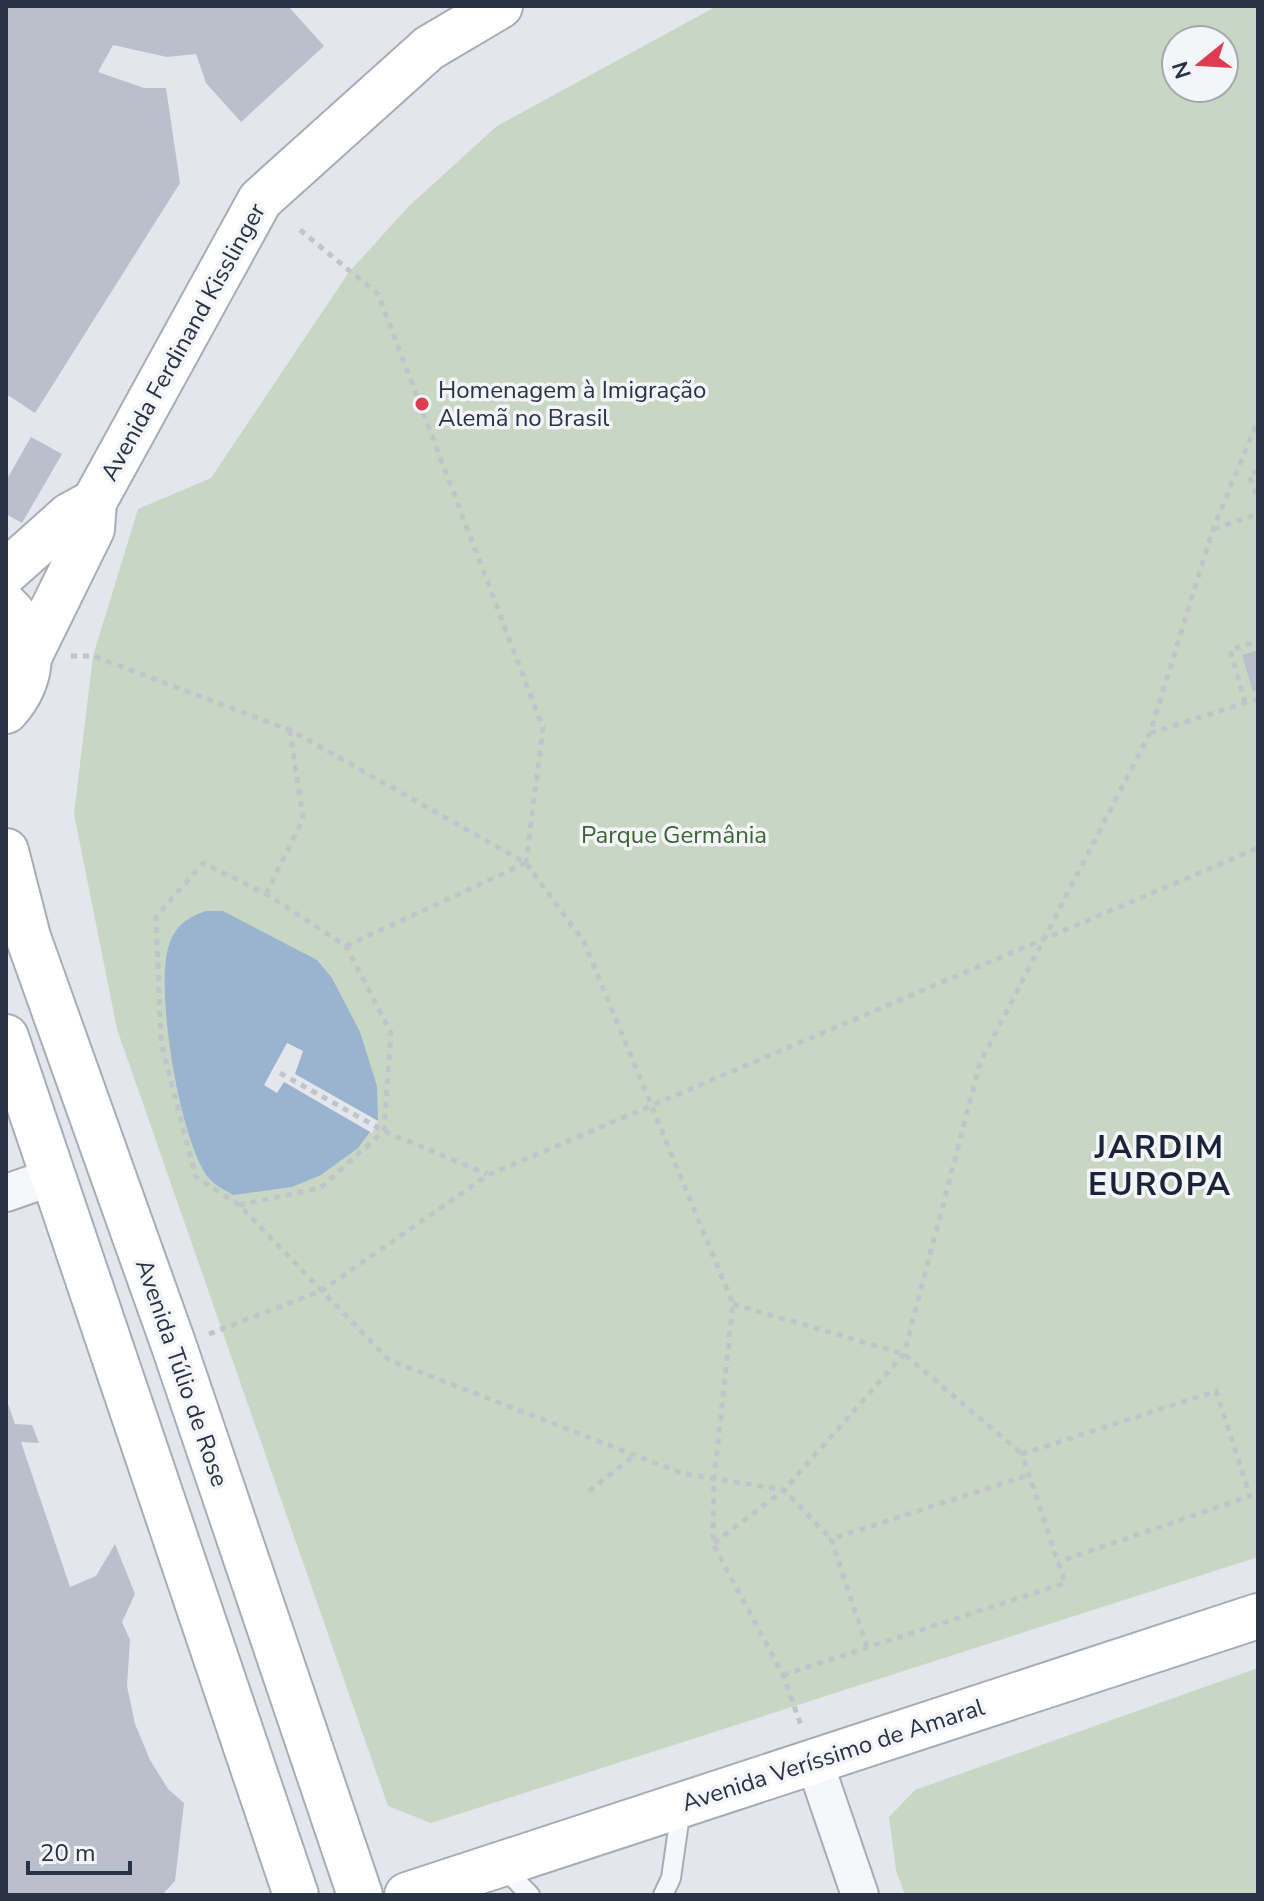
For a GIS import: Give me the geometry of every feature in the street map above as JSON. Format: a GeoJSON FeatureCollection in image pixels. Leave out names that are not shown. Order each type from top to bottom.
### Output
{"type":"FeatureCollection","features":[{"type":"Feature","properties":{"kind":"street","name":"Avenida Ferdinand Kisslinger"},"geometry":{"type":"LineString","coordinates":[[6,712],[20,695],[28,676],[30,655],[92,529],[94,502],[260,200],[429,48],[500,6]]}},
{"type":"Feature","properties":{"kind":"street","name":"Avenida Ferdinand Kisslinger"},"geometry":{"type":"LineString","coordinates":[[6,572],[70,515],[94,502]]}},
{"type":"Feature","properties":{"kind":"street"},"geometry":{"type":"LineString","coordinates":[[6,606],[25,633],[30,655]]}},
{"type":"Feature","properties":{"kind":"street","name":"Avenida Túlio de Rose"},"geometry":{"type":"LineString","coordinates":[[6,851],[28,937],[174,1346],[360,1895]]}},
{"type":"Feature","properties":{"kind":"street"},"geometry":{"type":"LineString","coordinates":[[6,1037],[296,1895]]}},
{"type":"Feature","properties":{"kind":"street"},"geometry":{"type":"LineString","coordinates":[[6,1193],[52,1177]]}},
{"type":"Feature","properties":{"kind":"street","name":"Avenida Veríssimo de Amaral"},"geometry":{"type":"LineString","coordinates":[[407,1895],[1258,1616]]}},
{"type":"Feature","properties":{"kind":"street"},"geometry":{"type":"LineString","coordinates":[[814,1761],[860,1895]]}},
{"type":"Feature","properties":{"kind":"lane"},"geometry":{"type":"LineString","coordinates":[[663,1895],[671,1878],[681,1805]]}},
{"type":"Feature","properties":{"kind":"lane"},"geometry":{"type":"LineString","coordinates":[[500,1864],[530,1895]]}},
{"type":"Feature","properties":{"kind":"path"},"geometry":{"type":"LineString","coordinates":[[300,230],[378,294],[543,728],[526,863]]}},
{"type":"Feature","properties":{"kind":"path"},"geometry":{"type":"LineString","coordinates":[[713,1544],[784,1490],[904,1354],[980,1063],[1048,937],[1150,733],[1213,529],[1258,420]]}},
{"type":"Feature","properties":{"kind":"path"},"geometry":{"type":"LineString","coordinates":[[1258,471],[1249,475],[1258,499]]}},
{"type":"Feature","properties":{"kind":"path"},"geometry":{"type":"LineString","coordinates":[[1213,529],[1258,514]]}},
{"type":"Feature","properties":{"kind":"path"},"geometry":{"type":"LineString","coordinates":[[1245,703],[1230,650],[1258,641]]}},
{"type":"Feature","properties":{"kind":"path"},"geometry":{"type":"LineString","coordinates":[[30,655],[93,656],[290,730],[526,863],[584,942],[733,1304],[714,1479],[713,1544],[783,1675],[814,1761]]}},
{"type":"Feature","properties":{"kind":"path"},"geometry":{"type":"LineString","coordinates":[[1150,733],[1258,699]]}},
{"type":"Feature","properties":{"kind":"path"},"geometry":{"type":"LineString","coordinates":[[266,894],[303,819],[290,730]]}},
{"type":"Feature","properties":{"kind":"path"},"geometry":{"type":"LineString","coordinates":[[174,1346],[321,1291],[488,1175],[1258,848]]}},
{"type":"Feature","properties":{"kind":"path"},"geometry":{"type":"LineString","coordinates":[[239,1205],[320,1188],[384,1131],[391,1033],[346,946],[266,894],[203,863],[156,917],[161,1043],[196,1177],[239,1205],[389,1360],[681,1473],[784,1490],[831,1539],[867,1647]]}},
{"type":"Feature","properties":{"kind":"path"},"geometry":{"type":"LineString","coordinates":[[346,946],[526,863]]}},
{"type":"Feature","properties":{"kind":"path"},"geometry":{"type":"LineString","coordinates":[[280,1073],[384,1131],[488,1175]]}},
{"type":"Feature","properties":{"kind":"path"},"geometry":{"type":"LineString","coordinates":[[733,1304],[904,1354],[1022,1454],[1065,1583],[783,1675]]}},
{"type":"Feature","properties":{"kind":"path"},"geometry":{"type":"LineString","coordinates":[[1022,1454],[1216,1391],[1250,1496],[1058,1562]]}},
{"type":"Feature","properties":{"kind":"path"},"geometry":{"type":"LineString","coordinates":[[589,1491],[637,1454]]}},
{"type":"Feature","properties":{"kind":"path"},"geometry":{"type":"LineString","coordinates":[[831,1539],[1029,1475]]}},
{"type":"Feature","properties":{"kind":"green space","name":"Parque Germânia"},"geometry":{"type":"Polygon","coordinates":[[[717,6],[1258,6],[1258,1557],[431,1823],[388,1806],[117,1029],[74,814],[93,656],[138,509],[211,478],[349,272],[409,206],[497,126],[717,6]]]}},
{"type":"Feature","properties":{"kind":"green space"},"geometry":{"type":"Polygon","coordinates":[[[1258,1668],[1258,1895],[905,1895],[896,1870],[889,1817],[915,1790],[1258,1668]]]}},
{"type":"Feature","properties":{"kind":"water"},"geometry":{"type":"Polygon","coordinates":[[[206,911],[223,911],[317,960],[332,978],[360,1032],[377,1086],[378,1121],[358,1148],[321,1175],[292,1187],[233,1195],[208,1177],[188,1131],[179,1098],[167,1025],[166,963],[176,930],[206,911]]]}},
{"type":"Feature","properties":{"kind":"pier"},"geometry":{"type":"Polygon","coordinates":[[[287,1043],[303,1051],[295,1074],[378,1121],[372,1133],[284,1082],[277,1093],[264,1085],[287,1043]]]}},
{"type":"Feature","properties":{"kind":"building"},"geometry":{"type":"Polygon","coordinates":[[[6,6],[288,6],[324,46],[241,122],[206,83],[196,54],[167,57],[113,45],[98,72],[144,88],[166,88],[180,183],[35,413],[6,394],[6,6]]]}},
{"type":"Feature","properties":{"kind":"building"},"geometry":{"type":"Polygon","coordinates":[[[31,437],[62,454],[22,523],[6,514],[6,481],[31,437]]]}},
{"type":"Feature","properties":{"kind":"building"},"geometry":{"type":"Polygon","coordinates":[[[1258,650],[1258,690],[1253,692],[1242,655],[1258,650]]]}},
{"type":"Feature","properties":{"kind":"building"},"geometry":{"type":"Polygon","coordinates":[[[6,1398],[15,1424],[32,1425],[39,1443],[21,1442],[70,1587],[96,1576],[115,1544],[135,1594],[122,1622],[130,1640],[127,1686],[135,1724],[150,1760],[168,1789],[184,1803],[175,1881],[162,1895],[6,1895],[6,1398]]]}},
{"type":"Feature","properties":{"kind":"place","name":"Homenagem à Imigração Alemã no Brasil"},"geometry":{"type":"Point","coordinates":[422,404]}},
{"type":"Feature","properties":{"kind":"district","name":"JARDIM EUROPA"},"geometry":{"type":"Point","coordinates":[1160,1166]}}]}
